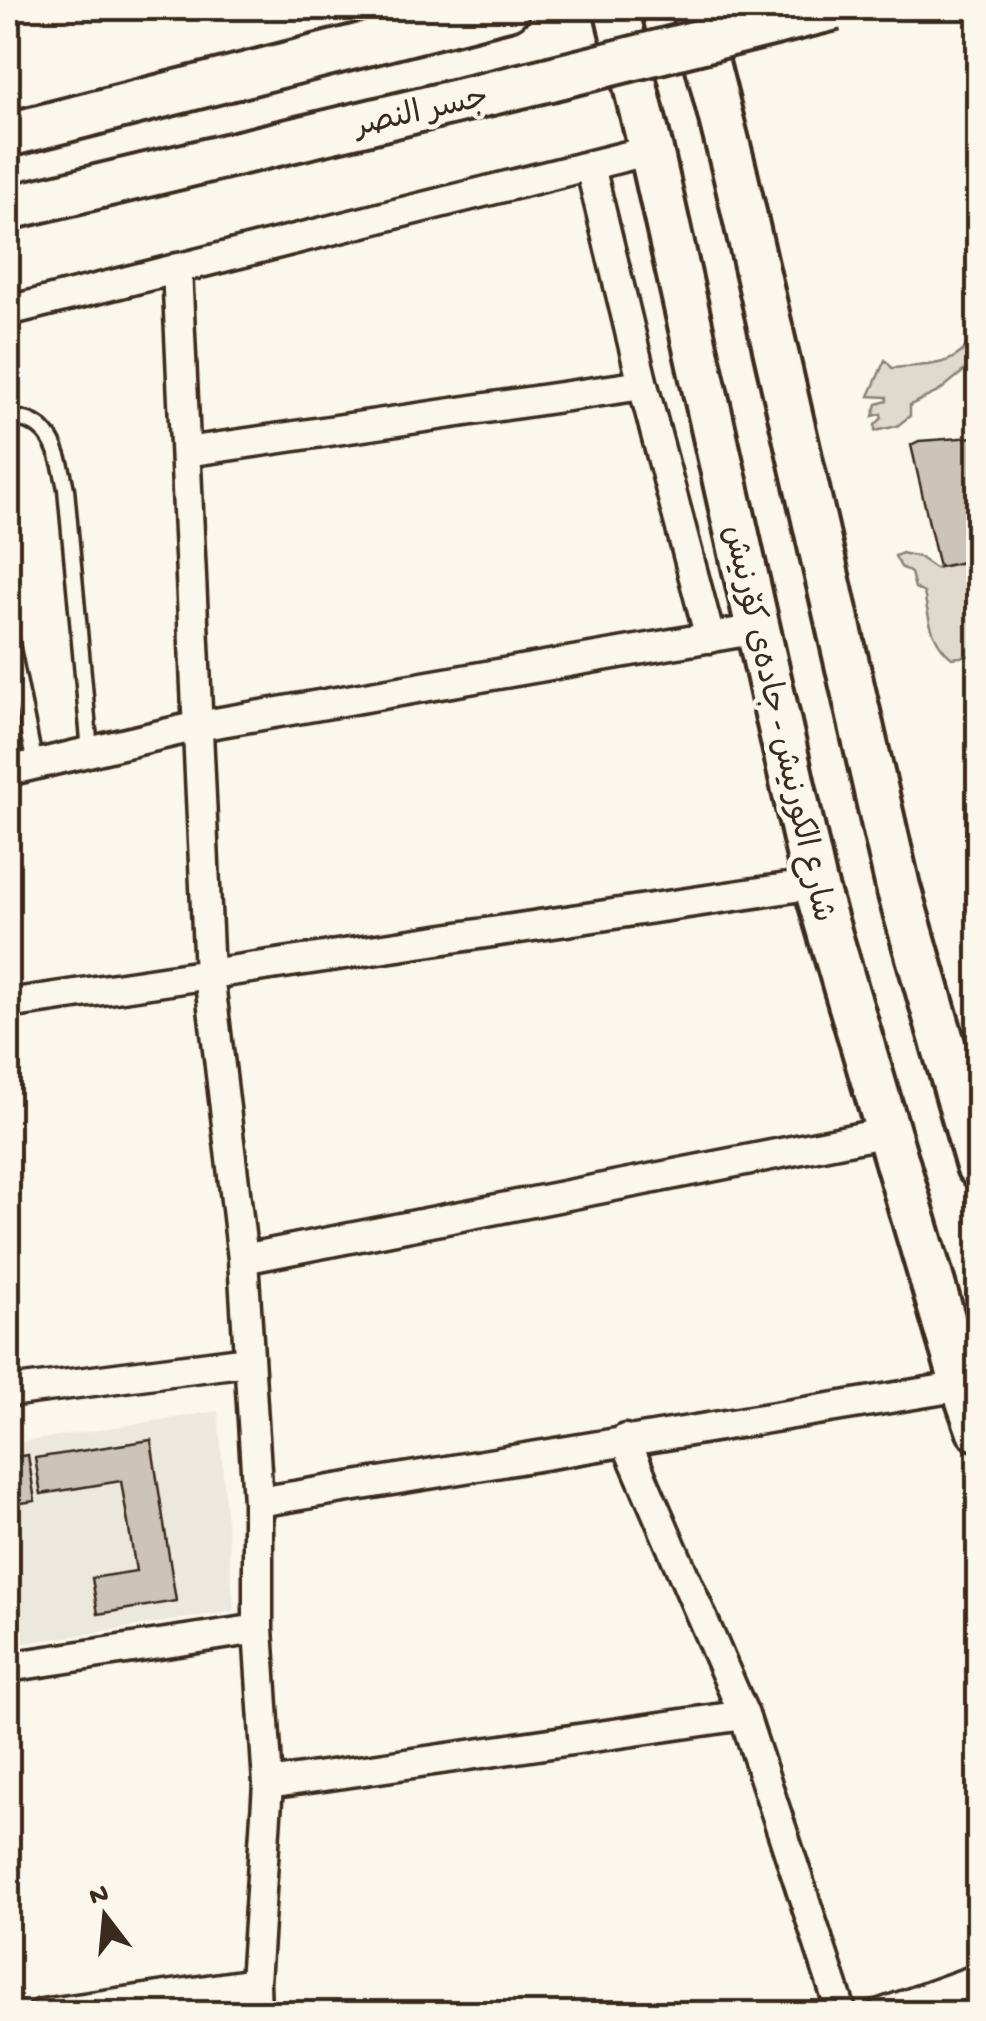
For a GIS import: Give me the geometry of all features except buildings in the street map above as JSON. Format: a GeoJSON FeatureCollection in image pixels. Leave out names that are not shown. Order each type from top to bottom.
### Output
{"type":"FeatureCollection","features":[{"type":"Feature","properties":{"kind":"main road"},"geometry":{"type":"LineString","coordinates":[[8,135],[508,8]]}},
{"type":"Feature","properties":{"kind":"main road","name":"شارع الكورنيش - جادەی کۆرنیش"},"geometry":{"type":"LineString","coordinates":[[616,8],[815,884],[978,1430]]}},
{"type":"Feature","properties":{"kind":"main road"},"geometry":{"type":"LineString","coordinates":[[693,8],[734,169],[898,888],[978,1166]]}},
{"type":"Feature","properties":{"kind":"main road","name":"جسر النصر"},"geometry":{"type":"LineString","coordinates":[[8,208],[835,8]]}},
{"type":"Feature","properties":{"kind":"street"},"geometry":{"type":"LineString","coordinates":[[8,311],[651,150]]}},
{"type":"Feature","properties":{"kind":"street"},"geometry":{"type":"LineString","coordinates":[[590,166],[642,385],[710,638]]}},
{"type":"Feature","properties":{"kind":"street"},"geometry":{"type":"LineString","coordinates":[[177,268],[209,974],[243,1258],[258,1502],[258,1629],[268,1784],[256,2014]]}},
{"type":"Feature","properties":{"kind":"street"},"geometry":{"type":"LineString","coordinates":[[186,452],[642,385]]}},
{"type":"Feature","properties":{"kind":"street"},"geometry":{"type":"LineString","coordinates":[[8,772],[198,726],[758,630]]}},
{"type":"Feature","properties":{"kind":"street"},"geometry":{"type":"LineString","coordinates":[[8,1004],[815,884]]}},
{"type":"Feature","properties":{"kind":"street"},"geometry":{"type":"LineString","coordinates":[[243,1258],[888,1132]]}},
{"type":"Feature","properties":{"kind":"street"},"geometry":{"type":"LineString","coordinates":[[8,1392],[248,1360]]}},
{"type":"Feature","properties":{"kind":"street"},"geometry":{"type":"LineString","coordinates":[[258,1502],[963,1386]]}},
{"type":"Feature","properties":{"kind":"street"},"geometry":{"type":"LineString","coordinates":[[625,1439],[744,1715],[842,2014]]}},
{"type":"Feature","properties":{"kind":"street"},"geometry":{"type":"LineString","coordinates":[[8,1667],[258,1629]]}},
{"type":"Feature","properties":{"kind":"street"},"geometry":{"type":"LineString","coordinates":[[268,1784],[744,1715]]}},
{"type":"Feature","properties":{"kind":"street"},"geometry":{"type":"LineString","coordinates":[[881,2014],[978,1978]]}},
{"type":"Feature","properties":{"kind":"street"},"geometry":{"type":"LineString","coordinates":[[42,2014],[255,1983]]}},
{"type":"Feature","properties":{"kind":"lane"},"geometry":{"type":"LineString","coordinates":[[8,418],[27,418],[45,432],[60,456],[90,752]]}},
{"type":"Feature","properties":{"kind":"lane"},"geometry":{"type":"LineString","coordinates":[[8,628],[36,765]]}},
{"type":"Feature","properties":{"kind":"shaded area"},"geometry":{"type":"Polygon","coordinates":[[[966,347],[978,348],[978,416],[973,405],[977,394],[965,370],[938,392],[910,405],[910,416],[897,426],[875,431],[882,418],[881,414],[873,416],[877,404],[887,401],[887,397],[869,396],[885,360],[892,368],[933,364],[952,359],[966,347]]]}},
{"type":"Feature","properties":{"kind":"shaded area"},"geometry":{"type":"Polygon","coordinates":[[[902,553],[919,557],[935,568],[978,559],[978,655],[952,658],[939,644],[924,593],[915,588],[911,573],[901,567],[895,556],[902,553]]]}},
{"type":"Feature","properties":{"kind":"shaded area"},"geometry":{"type":"Polygon","coordinates":[[[218,1411],[234,1611],[8,1646],[8,1444],[218,1411]]]}}]}
